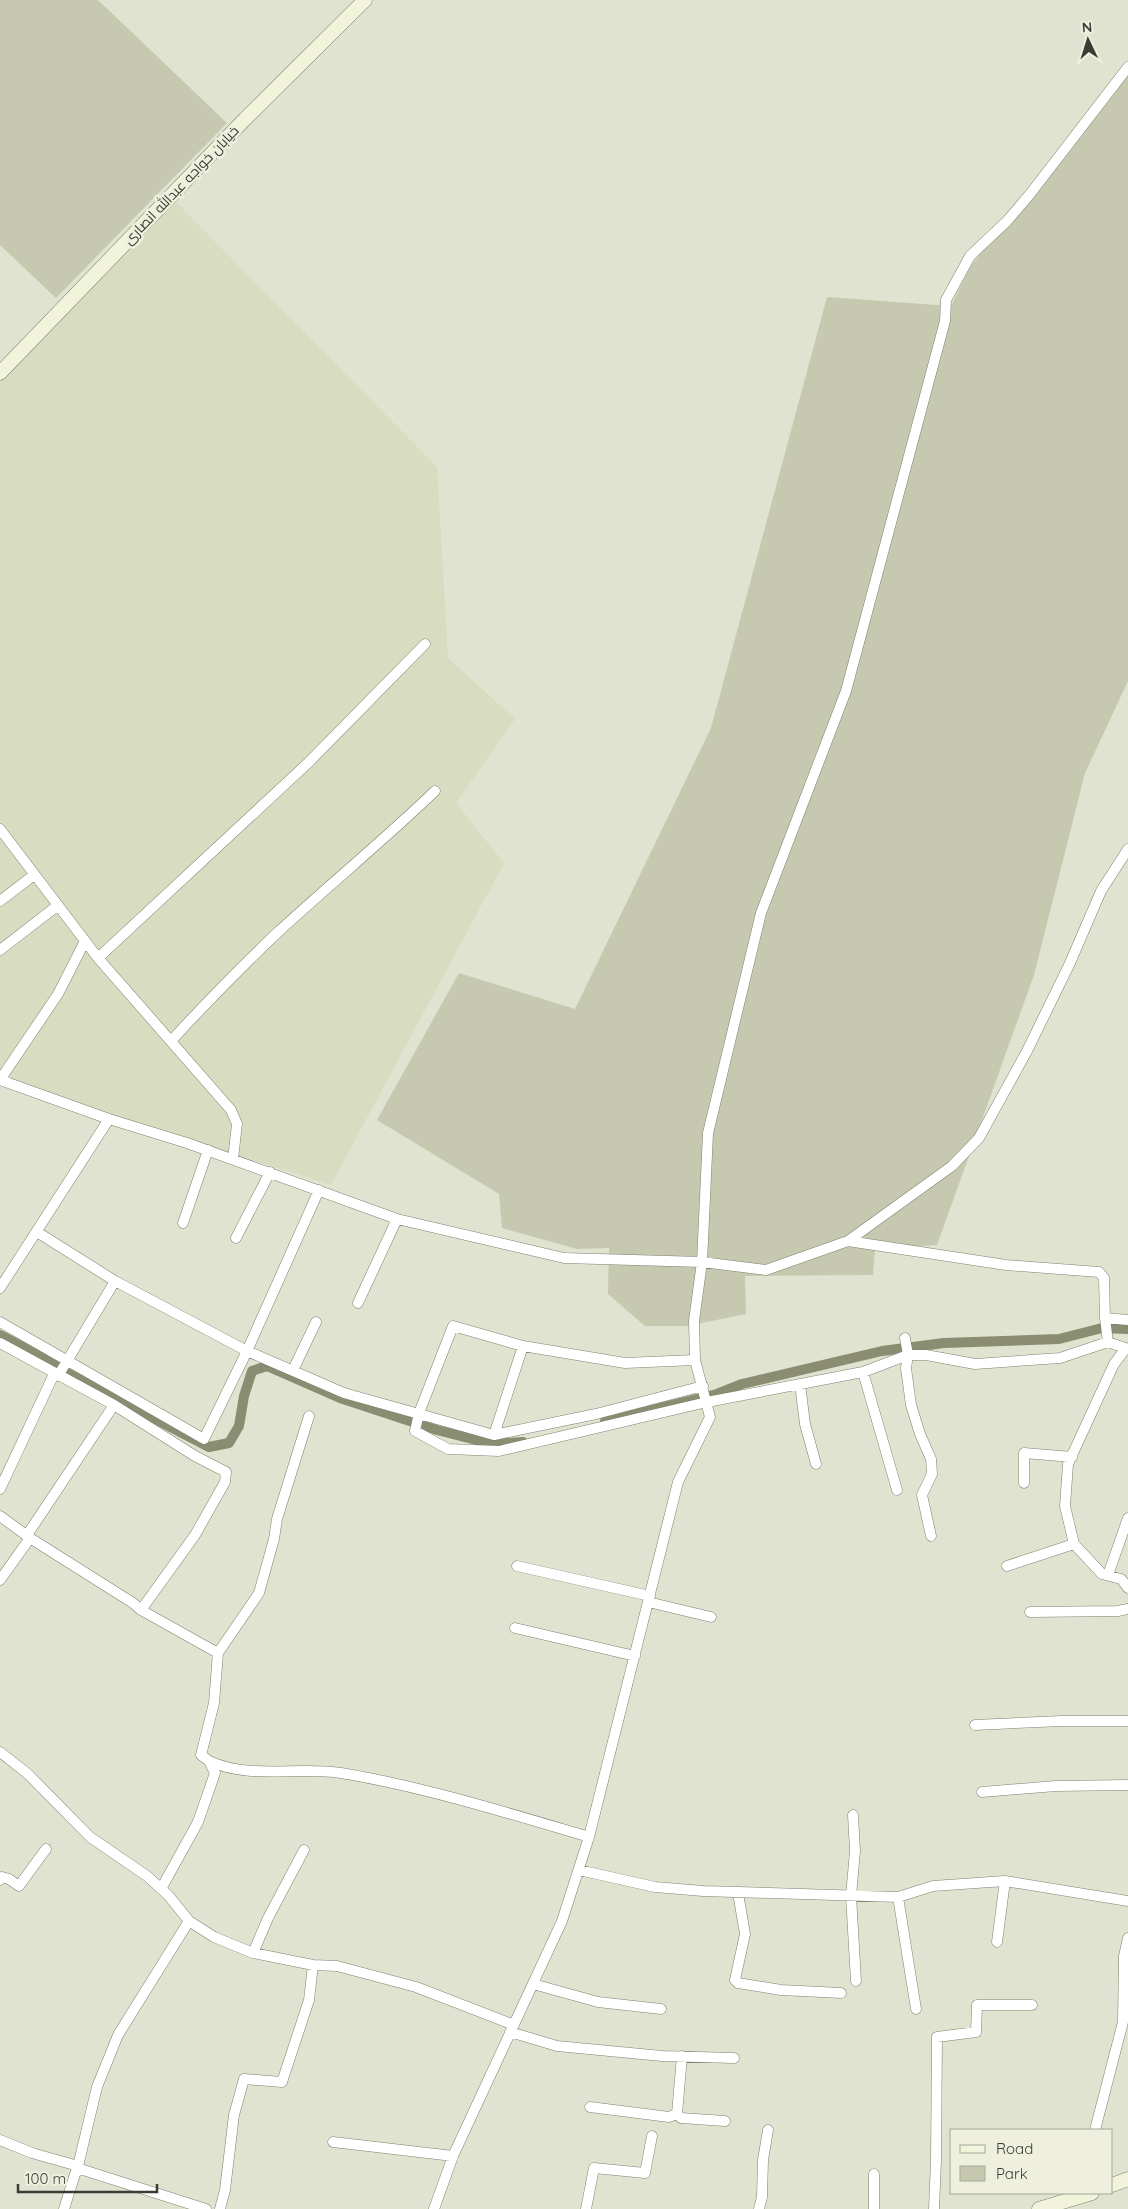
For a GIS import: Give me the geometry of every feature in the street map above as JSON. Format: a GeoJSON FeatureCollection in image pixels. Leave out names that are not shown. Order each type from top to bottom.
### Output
{"type":"FeatureCollection","features":[{"type":"Feature","properties":{"kind":"street","name":"خیابان خواجه عبدالله انصاری"},"geometry":{"type":"LineString","coordinates":[[0,373],[225,140],[365,0]]}},
{"type":"Feature","properties":{"kind":"street"},"geometry":{"type":"LineString","coordinates":[[434,2209],[453,2156],[562,1921],[589,1836],[678,1482],[710,1417],[708,1402],[696,1360],[694,1321],[702,1262],[708,1133],[761,913],[846,691],[945,322],[946,300],[970,256],[1007,221],[1030,194],[1128,67]]}},
{"type":"Feature","properties":{"kind":"street"},"geometry":{"type":"LineString","coordinates":[[98,958],[302,769],[424,644]]}},
{"type":"Feature","properties":{"kind":"street"},"geometry":{"type":"LineString","coordinates":[[171,1041],[215,994],[278,933],[386,838],[435,791]]}},
{"type":"Feature","properties":{"kind":"street"},"geometry":{"type":"LineString","coordinates":[[0,830],[98,958],[231,1110],[237,1124],[233,1159]]}},
{"type":"Feature","properties":{"kind":"street"},"geometry":{"type":"LineString","coordinates":[[85,941],[58,994],[0,1080],[208,1150],[397,1219],[564,1258],[702,1262],[766,1270],[848,1241],[952,1166],[979,1138],[1027,1051],[1070,963],[1102,891],[1128,848]]}},
{"type":"Feature","properties":{"kind":"street"},"geometry":{"type":"LineString","coordinates":[[0,902],[34,875]]}},
{"type":"Feature","properties":{"kind":"street"},"geometry":{"type":"LineString","coordinates":[[0,950],[57,906]]}},
{"type":"Feature","properties":{"kind":"street"},"geometry":{"type":"LineString","coordinates":[[0,1288],[109,1118]]}},
{"type":"Feature","properties":{"kind":"street"},"geometry":{"type":"LineString","coordinates":[[183,1223],[208,1150]]}},
{"type":"Feature","properties":{"kind":"street"},"geometry":{"type":"LineString","coordinates":[[236,1238],[270,1172]]}},
{"type":"Feature","properties":{"kind":"street"},"geometry":{"type":"LineString","coordinates":[[195,1456],[248,1351],[319,1190]]}},
{"type":"Feature","properties":{"kind":"street"},"geometry":{"type":"LineString","coordinates":[[358,1303],[397,1219]]}},
{"type":"Feature","properties":{"kind":"street"},"geometry":{"type":"LineString","coordinates":[[37,1232],[115,1281],[248,1351],[344,1393],[494,1435],[596,1414],[703,1386]]}},
{"type":"Feature","properties":{"kind":"street"},"geometry":{"type":"LineString","coordinates":[[848,1241],[1006,1265],[1099,1272],[1104,1278],[1108,1342]]}},
{"type":"Feature","properties":{"kind":"street"},"geometry":{"type":"LineString","coordinates":[[0,1489],[56,1375],[68,1361],[115,1281]]}},
{"type":"Feature","properties":{"kind":"street"},"geometry":{"type":"LineString","coordinates":[[1105,1318],[1128,1320]]}},
{"type":"Feature","properties":{"kind":"street"},"geometry":{"type":"LineString","coordinates":[[0,1322],[204,1440]]}},
{"type":"Feature","properties":{"kind":"street"},"geometry":{"type":"LineString","coordinates":[[293,1370],[316,1322]]}},
{"type":"Feature","properties":{"kind":"street"},"geometry":{"type":"LineString","coordinates":[[696,1360],[625,1363],[523,1346],[453,1326],[419,1413],[415,1431],[448,1449],[499,1451],[708,1402],[863,1372],[908,1355],[926,1355],[975,1364],[1060,1358],[1108,1342],[1127,1349],[1114,1364],[1068,1464],[1065,1506],[1074,1544],[1102,1574],[1121,1579],[1128,1588]]}},
{"type":"Feature","properties":{"kind":"street"},"geometry":{"type":"LineString","coordinates":[[905,1338],[908,1355],[906,1368],[911,1405],[920,1434],[931,1459],[932,1474],[922,1495],[931,1536]]}},
{"type":"Feature","properties":{"kind":"street"},"geometry":{"type":"LineString","coordinates":[[0,1344],[114,1405],[195,1456],[226,1472],[225,1482],[195,1535],[141,1610]]}},
{"type":"Feature","properties":{"kind":"street"},"geometry":{"type":"LineString","coordinates":[[494,1435],[523,1346]]}},
{"type":"Feature","properties":{"kind":"street"},"geometry":{"type":"LineString","coordinates":[[863,1372],[897,1490]]}},
{"type":"Feature","properties":{"kind":"street"},"geometry":{"type":"LineString","coordinates":[[800,1384],[805,1424],[816,1464]]}},
{"type":"Feature","properties":{"kind":"street"},"geometry":{"type":"LineString","coordinates":[[0,1580],[114,1405]]}},
{"type":"Feature","properties":{"kind":"street"},"geometry":{"type":"LineString","coordinates":[[309,1416],[277,1519],[274,1539],[259,1593],[218,1653],[214,1703],[201,1755],[209,1761],[235,1770],[340,1773],[490,1808],[589,1836]]}},
{"type":"Feature","properties":{"kind":"street"},"geometry":{"type":"LineString","coordinates":[[1024,1483],[1024,1453],[1072,1457]]}},
{"type":"Feature","properties":{"kind":"street"},"geometry":{"type":"LineString","coordinates":[[0,1516],[141,1610],[218,1653]]}},
{"type":"Feature","properties":{"kind":"street"},"geometry":{"type":"LineString","coordinates":[[1108,1575],[1128,1518]]}},
{"type":"Feature","properties":{"kind":"street"},"geometry":{"type":"LineString","coordinates":[[1007,1566],[1074,1544]]}},
{"type":"Feature","properties":{"kind":"street"},"geometry":{"type":"LineString","coordinates":[[517,1566],[649,1599],[711,1617]]}},
{"type":"Feature","properties":{"kind":"street"},"geometry":{"type":"LineString","coordinates":[[1030,1612],[1118,1611],[1128,1609]]}},
{"type":"Feature","properties":{"kind":"street"},"geometry":{"type":"LineString","coordinates":[[515,1628],[634,1656]]}},
{"type":"Feature","properties":{"kind":"street"},"geometry":{"type":"LineString","coordinates":[[975,1725],[1062,1721],[1128,1721]]}},
{"type":"Feature","properties":{"kind":"street"},"geometry":{"type":"LineString","coordinates":[[0,1752],[28,1774],[90,1837],[147,1876],[189,1921],[214,1937],[252,1953],[313,1965],[337,1966],[416,1987],[512,2029],[557,2046],[662,2056],[734,2058]]}},
{"type":"Feature","properties":{"kind":"street"},"geometry":{"type":"LineString","coordinates":[[161,1889],[198,1822],[215,1773],[209,1761]]}},
{"type":"Feature","properties":{"kind":"street"},"geometry":{"type":"LineString","coordinates":[[982,1792],[1056,1786],[1128,1785]]}},
{"type":"Feature","properties":{"kind":"street"},"geometry":{"type":"LineString","coordinates":[[853,1814],[855,1852],[851,1896],[856,1981]]}},
{"type":"Feature","properties":{"kind":"street"},"geometry":{"type":"LineString","coordinates":[[0,1880],[2,1877],[9,1879],[18,1886],[46,1849]]}},
{"type":"Feature","properties":{"kind":"street"},"geometry":{"type":"LineString","coordinates":[[252,1953],[304,1850]]}},
{"type":"Feature","properties":{"kind":"street"},"geometry":{"type":"LineString","coordinates":[[579,1870],[655,1887],[738,1893],[898,1897],[934,1886],[1005,1881],[1128,1901]]}},
{"type":"Feature","properties":{"kind":"street"},"geometry":{"type":"LineString","coordinates":[[996,1942],[1005,1881]]}},
{"type":"Feature","properties":{"kind":"street"},"geometry":{"type":"LineString","coordinates":[[738,1893],[745,1934],[735,1980],[738,1983],[781,1990],[841,1993]]}},
{"type":"Feature","properties":{"kind":"street"},"geometry":{"type":"LineString","coordinates":[[898,1897],[916,2009]]}},
{"type":"Feature","properties":{"kind":"street"},"geometry":{"type":"LineString","coordinates":[[64,2209],[78,2167],[97,2087],[118,2035],[189,1921]]}},
{"type":"Feature","properties":{"kind":"street"},"geometry":{"type":"LineString","coordinates":[[1095,2129],[1123,2022],[1124,1956],[1128,1940]]}},
{"type":"Feature","properties":{"kind":"street"},"geometry":{"type":"LineString","coordinates":[[220,2209],[225,2190],[234,2115],[244,2079],[282,2082],[309,2000],[313,1965]]}},
{"type":"Feature","properties":{"kind":"street"},"geometry":{"type":"LineString","coordinates":[[533,1984],[598,2002],[661,2009]]}},
{"type":"Feature","properties":{"kind":"street"},"geometry":{"type":"LineString","coordinates":[[934,2209],[937,2037],[976,2032],[977,2005],[1032,2004]]}},
{"type":"Feature","properties":{"kind":"street"},"geometry":{"type":"LineString","coordinates":[[682,2056],[678,2114],[680,2118],[725,2121]]}},
{"type":"Feature","properties":{"kind":"street"},"geometry":{"type":"LineString","coordinates":[[590,2107],[669,2117],[678,2114]]}},
{"type":"Feature","properties":{"kind":"street"},"geometry":{"type":"LineString","coordinates":[[759,2209],[762,2197],[763,2160],[768,2130]]}},
{"type":"Feature","properties":{"kind":"street"},"geometry":{"type":"LineString","coordinates":[[586,2209],[594,2168],[645,2174],[652,2136]]}},
{"type":"Feature","properties":{"kind":"street"},"geometry":{"type":"LineString","coordinates":[[0,2140],[32,2154],[206,2209]]}},
{"type":"Feature","properties":{"kind":"street"},"geometry":{"type":"LineString","coordinates":[[332,2142],[453,2156]]}},
{"type":"Feature","properties":{"kind":"street"},"geometry":{"type":"LineString","coordinates":[[874,2174],[874,2209]]}},
{"type":"Feature","properties":{"kind":"street"},"geometry":{"type":"LineString","coordinates":[[1113,2185],[1128,2179]]}},
{"type":"Feature","properties":{"kind":"street"},"geometry":{"type":"LineString","coordinates":[[1046,2208],[1085,2194]]}},
{"type":"Feature","properties":{"kind":"shaded area"},"geometry":{"type":"Polygon","coordinates":[[[170,196],[437,467],[448,658],[515,719],[456,803],[504,863],[331,1185],[0,1080],[0,373],[170,196]]]}},
{"type":"Feature","properties":{"kind":"green space"},"geometry":{"type":"Polygon","coordinates":[[[0,0],[98,0],[227,123],[56,298],[0,245],[0,0]]]}},
{"type":"Feature","properties":{"kind":"green space"},"geometry":{"type":"Polygon","coordinates":[[[1128,67],[1128,681],[1085,773],[1034,975],[937,1245],[875,1249],[873,1275],[745,1276],[746,1314],[687,1326],[645,1326],[608,1294],[609,1248],[577,1249],[502,1228],[499,1194],[377,1120],[459,973],[575,1009],[711,728],[827,297],[951,306],[970,267],[1128,67]]]}},
{"type":"Feature","properties":{"kind":"waterway"},"geometry":{"type":"LineString","coordinates":[[605,1421],[717,1394],[742,1384],[882,1351],[944,1343],[1059,1339],[1102,1328],[1128,1329]]}},
{"type":"Feature","properties":{"kind":"waterway"},"geometry":{"type":"LineString","coordinates":[[0,1335],[55,1364],[69,1374],[209,1447],[229,1443],[239,1426],[244,1396],[252,1371],[267,1366],[340,1398],[437,1430],[492,1444],[523,1442]]}}]}
